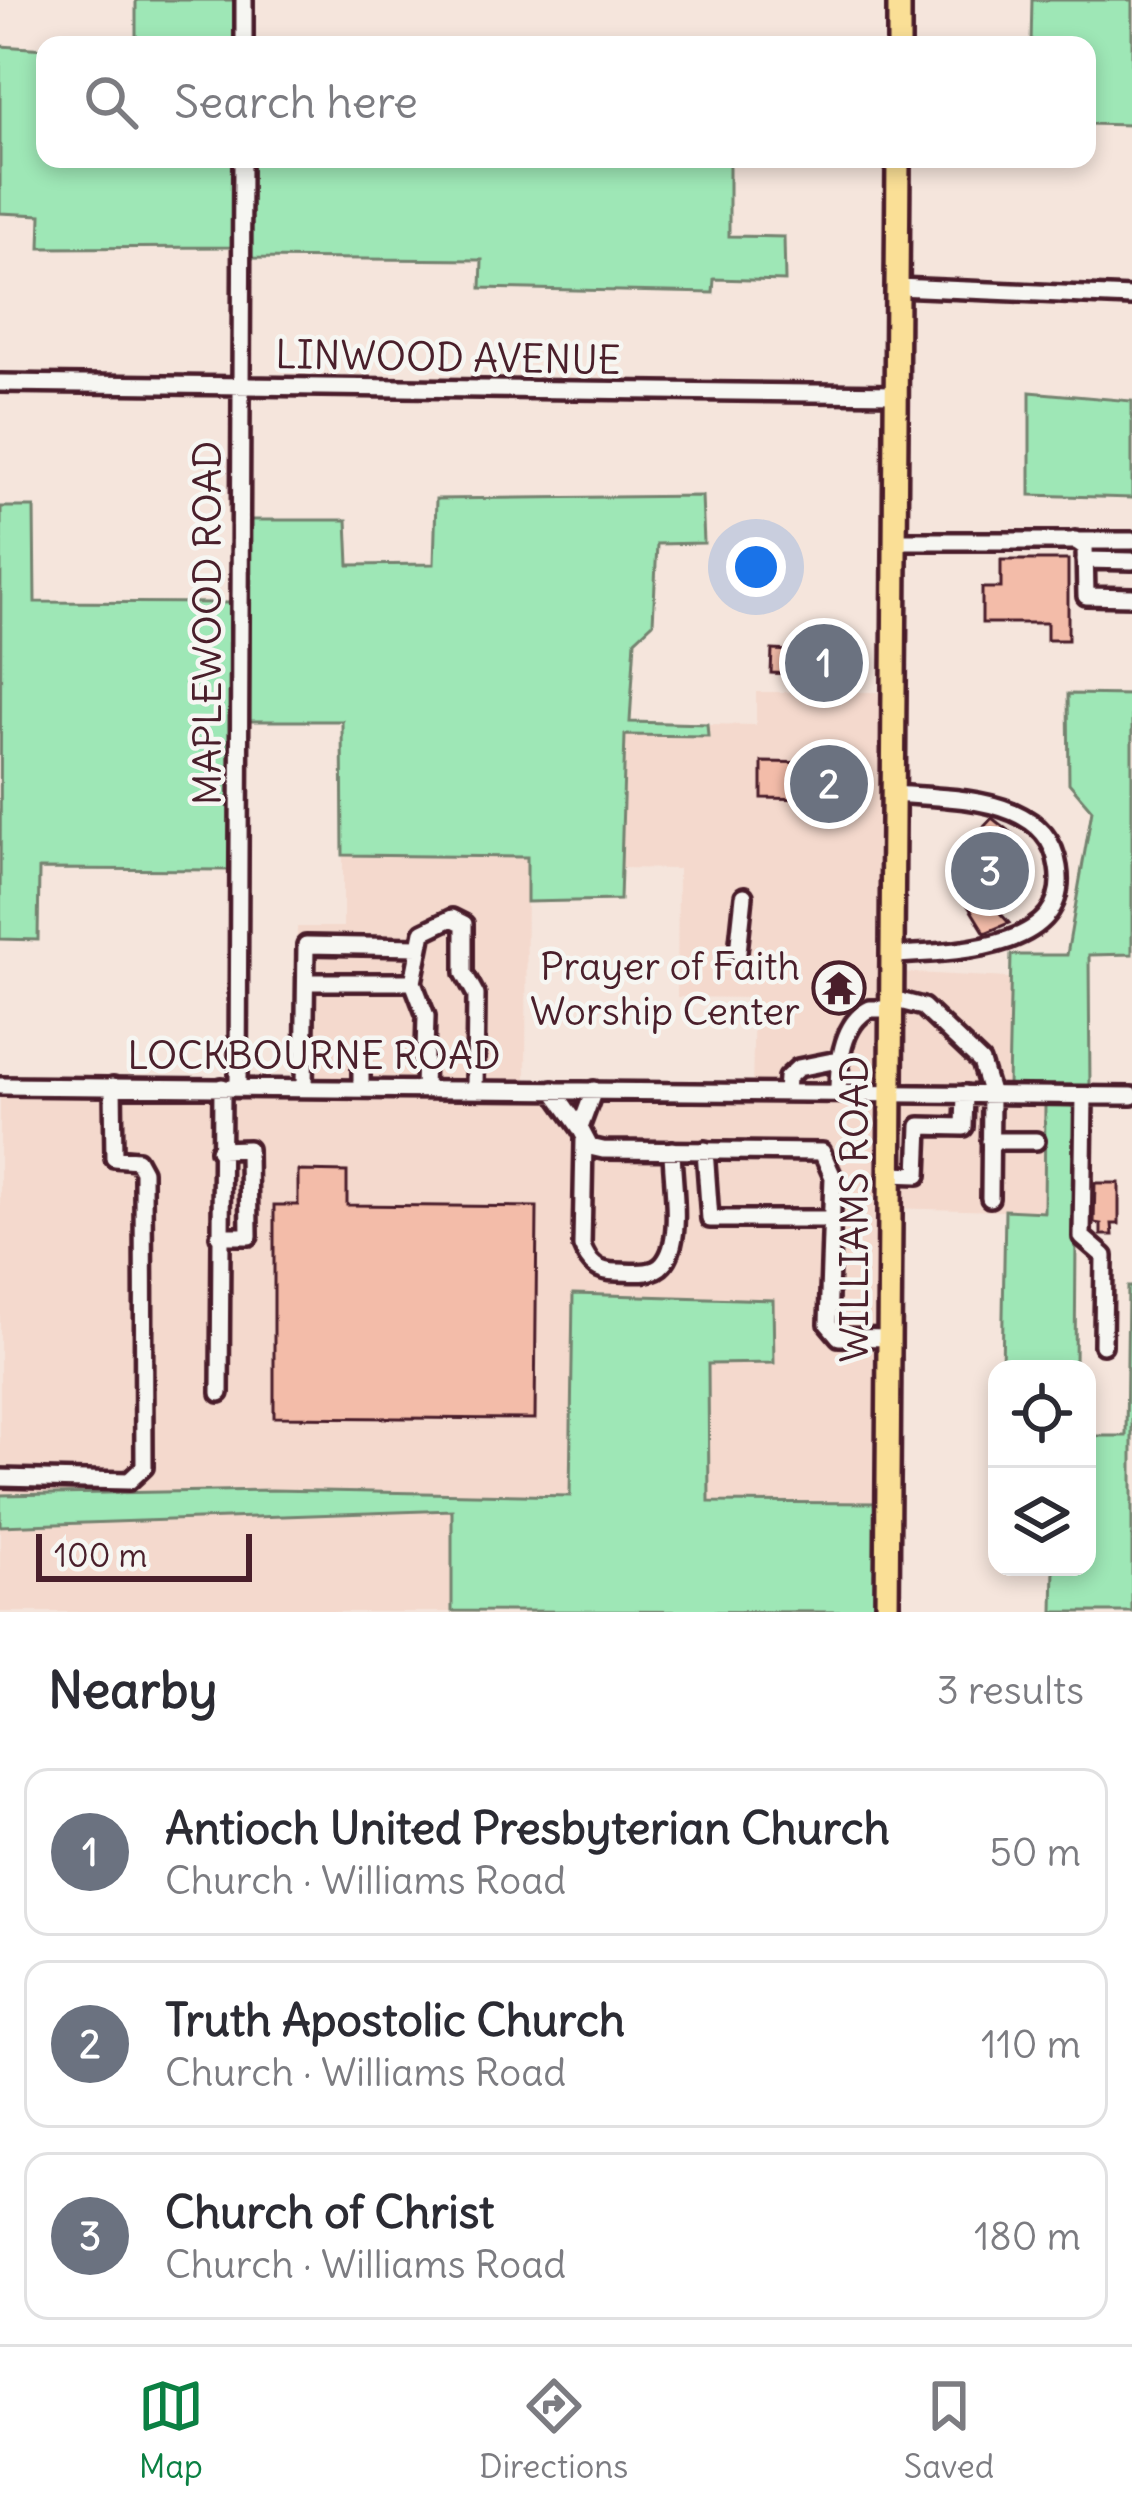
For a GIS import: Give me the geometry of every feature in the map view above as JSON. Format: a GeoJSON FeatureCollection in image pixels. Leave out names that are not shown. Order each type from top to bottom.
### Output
{"type":"FeatureCollection","features":[{"type":"Feature","properties":{"kind":"main road"},"geometry":{"type":"LineString","coordinates":[[899,0],[899,36]]}},
{"type":"Feature","properties":{"kind":"main road","name":"WILLIAMS ROAD"},"geometry":{"type":"LineString","coordinates":[[886,1612],[898,168]]}},
{"type":"Feature","properties":{"kind":"street"},"geometry":{"type":"LineString","coordinates":[[244,0],[244,36]]}},
{"type":"Feature","properties":{"kind":"street","name":"MAPLEWOOD ROAD"},"geometry":{"type":"LineString","coordinates":[[220,1393],[220,1150],[230,1087],[242,168]]}},
{"type":"Feature","properties":{"kind":"street"},"geometry":{"type":"LineString","coordinates":[[897,287],[1132,297]]}},
{"type":"Feature","properties":{"kind":"street","name":"LINWOOD AVENUE"},"geometry":{"type":"LineString","coordinates":[[0,383],[896,394]]}},
{"type":"Feature","properties":{"kind":"street"},"geometry":{"type":"LineString","coordinates":[[1076,540],[1084,547],[1086,596],[1132,597]]}},
{"type":"Feature","properties":{"kind":"street"},"geometry":{"type":"LineString","coordinates":[[895,542],[1132,541]]}},
{"type":"Feature","properties":{"kind":"street"},"geometry":{"type":"LineString","coordinates":[[1085,560],[1132,561]]}},
{"type":"Feature","properties":{"kind":"street"},"geometry":{"type":"LineString","coordinates":[[892,955],[994,946],[1043,918],[1059,895],[1049,839],[1029,820],[971,802],[893,794]]}},
{"type":"Feature","properties":{"kind":"street"},"geometry":{"type":"LineString","coordinates":[[738,952],[744,896]]}},
{"type":"Feature","properties":{"kind":"street"},"geometry":{"type":"LineString","coordinates":[[424,1089],[426,1016],[413,982],[423,932],[452,918],[464,924],[464,973],[476,995],[475,1089]]}},
{"type":"Feature","properties":{"kind":"street"},"geometry":{"type":"LineString","coordinates":[[304,1088],[306,945],[419,947]]}},
{"type":"Feature","properties":{"kind":"street"},"geometry":{"type":"LineString","coordinates":[[306,982],[413,982]]}},
{"type":"Feature","properties":{"kind":"street"},"geometry":{"type":"LineString","coordinates":[[838,1093],[838,1060],[862,1012],[892,1004],[923,1006],[981,1062],[991,1095],[990,1198]]}},
{"type":"Feature","properties":{"kind":"street"},"geometry":{"type":"LineString","coordinates":[[786,1093],[788,1078],[798,1068],[838,1060]]}},
{"type":"Feature","properties":{"kind":"street"},"geometry":{"type":"LineString","coordinates":[[361,1066],[362,1089]]}},
{"type":"Feature","properties":{"kind":"street","name":"LOCKBOURNE ROAD"},"geometry":{"type":"LineString","coordinates":[[0,1085],[1132,1096]]}},
{"type":"Feature","properties":{"kind":"street"},"geometry":{"type":"LineString","coordinates":[[0,1478],[129,1481],[144,1467],[143,1171],[137,1160],[114,1159],[113,1086]]}},
{"type":"Feature","properties":{"kind":"street"},"geometry":{"type":"LineString","coordinates":[[553,1090],[582,1134],[603,1150],[822,1152],[833,1177],[831,1331],[849,1338],[889,1338]]}},
{"type":"Feature","properties":{"kind":"street"},"geometry":{"type":"LineString","coordinates":[[594,1090],[582,1134],[582,1246],[588,1261],[603,1272],[652,1271],[664,1263],[673,1238],[672,1150]]}},
{"type":"Feature","properties":{"kind":"street"},"geometry":{"type":"LineString","coordinates":[[890,1174],[918,1175],[920,1126],[964,1127],[965,1094]]}},
{"type":"Feature","properties":{"kind":"street"},"geometry":{"type":"LineString","coordinates":[[1084,1096],[1082,1237],[1104,1256],[1102,1345]]}},
{"type":"Feature","properties":{"kind":"street"},"geometry":{"type":"LineString","coordinates":[[990,1142],[1036,1142]]}},
{"type":"Feature","properties":{"kind":"street"},"geometry":{"type":"LineString","coordinates":[[220,1150],[248,1149],[249,1236],[220,1237]]}},
{"type":"Feature","properties":{"kind":"street"},"geometry":{"type":"LineString","coordinates":[[704,1150],[710,1219],[831,1219]]}},
{"type":"Feature","properties":{"kind":"shaded area"},"geometry":{"type":"Polygon","coordinates":[[[756,692],[897,692],[896,972],[1010,978],[1008,1085],[1046,1087],[1044,1212],[887,1208],[882,1503],[709,1502],[708,1363],[573,1295],[570,1496],[272,1490],[0,1495],[0,1084],[294,1087],[297,927],[343,927],[343,855],[527,857],[526,1090],[752,1091],[754,998],[677,997],[678,869],[620,868],[625,735],[707,736],[707,724],[756,725],[756,692]]]}},
{"type":"Feature","properties":{"kind":"shaded area"},"geometry":{"type":"Polygon","coordinates":[[[453,1510],[628,1612],[0,1612],[0,1526],[453,1510]]]}},
{"type":"Feature","properties":{"kind":"green space"},"geometry":{"type":"Polygon","coordinates":[[[136,0],[237,0],[237,36],[136,36],[136,0]]]}},
{"type":"Feature","properties":{"kind":"green space"},"geometry":{"type":"Polygon","coordinates":[[[1032,0],[1132,0],[1132,125],[1096,124],[1096,36],[1031,36],[1032,0]]]}},
{"type":"Feature","properties":{"kind":"green space"},"geometry":{"type":"Polygon","coordinates":[[[0,46],[36,48],[36,168],[237,168],[236,247],[40,248],[41,215],[0,213],[0,46]]]}},
{"type":"Feature","properties":{"kind":"green space"},"geometry":{"type":"Polygon","coordinates":[[[250,168],[729,168],[729,236],[784,237],[785,281],[714,279],[713,293],[481,288],[482,260],[249,258],[250,168]]]}},
{"type":"Feature","properties":{"kind":"green space"},"geometry":{"type":"Polygon","coordinates":[[[1030,392],[1132,401],[1132,498],[1030,495],[1030,392]]]}},
{"type":"Feature","properties":{"kind":"green space"},"geometry":{"type":"Polygon","coordinates":[[[702,496],[704,543],[657,544],[653,623],[635,640],[630,722],[707,724],[708,736],[625,735],[620,900],[527,902],[527,857],[343,855],[342,721],[246,721],[246,520],[347,520],[349,565],[434,564],[436,499],[702,496]]]}},
{"type":"Feature","properties":{"kind":"green space"},"geometry":{"type":"Polygon","coordinates":[[[1,507],[34,507],[35,602],[233,603],[232,870],[39,869],[38,940],[0,939],[1,507]]]}},
{"type":"Feature","properties":{"kind":"green space"},"geometry":{"type":"Polygon","coordinates":[[[1068,694],[1132,695],[1132,954],[1089,955],[1090,1088],[1008,1086],[1011,955],[1067,955],[1092,810],[1069,783],[1068,694]]]}},
{"type":"Feature","properties":{"kind":"green space"},"geometry":{"type":"Polygon","coordinates":[[[1045,1105],[1077,1106],[1075,1360],[1002,1360],[1005,1210],[1044,1212],[1045,1105]]]}},
{"type":"Feature","properties":{"kind":"green space"},"geometry":{"type":"Polygon","coordinates":[[[1128,1287],[1132,1287],[1132,1612],[1053,1612],[1054,1576],[1096,1576],[1096,1436],[1126,1436],[1128,1287]]]}},
{"type":"Feature","properties":{"kind":"green space"},"geometry":{"type":"Polygon","coordinates":[[[573,1294],[773,1300],[774,1363],[708,1364],[709,1502],[882,1503],[880,1612],[452,1611],[452,1510],[0,1526],[0,1495],[272,1490],[570,1496],[573,1294]]]}},
{"type":"Feature","properties":{"kind":"building"},"geometry":{"type":"Polygon","coordinates":[[[1001,560],[1068,560],[1068,640],[1047,640],[1047,623],[982,623],[982,588],[1001,588],[1001,560]]]}},
{"type":"Feature","properties":{"kind":"building"},"geometry":{"type":"Polygon","coordinates":[[[772,650],[853,654],[852,677],[771,673],[772,650]]]}},
{"type":"Feature","properties":{"kind":"building"},"geometry":{"type":"Polygon","coordinates":[[[762,762],[822,763],[822,790],[816,790],[816,799],[762,798],[762,762]]]}},
{"type":"Feature","properties":{"kind":"building"},"geometry":{"type":"Polygon","coordinates":[[[992,818],[1011,833],[1001,843],[1035,880],[1000,913],[1009,923],[985,933],[951,878],[954,864],[961,864],[972,840],[992,818]]]}},
{"type":"Feature","properties":{"kind":"building"},"geometry":{"type":"Polygon","coordinates":[[[298,1171],[347,1172],[347,1205],[537,1207],[535,1419],[274,1417],[274,1205],[298,1205],[298,1171]]]}},
{"type":"Feature","properties":{"kind":"building"},"geometry":{"type":"Polygon","coordinates":[[[1095,1183],[1119,1183],[1119,1224],[1112,1224],[1113,1235],[1101,1235],[1101,1224],[1094,1223],[1095,1183]]]}},
{"type":"Feature","properties":{"kind":"place","name":"Antioch United Presbyterian Church"},"geometry":{"type":"Point","coordinates":[824,663]}},
{"type":"Feature","properties":{"kind":"place","name":"Truth Apostolic Church"},"geometry":{"type":"Point","coordinates":[829,784]}},
{"type":"Feature","properties":{"kind":"place","name":"Church of Christ"},"geometry":{"type":"Point","coordinates":[990,871]}},
{"type":"Feature","properties":{"kind":"place","name":"Prayer of Faith Worship Center"},"geometry":{"type":"Point","coordinates":[839,988]}}]}
